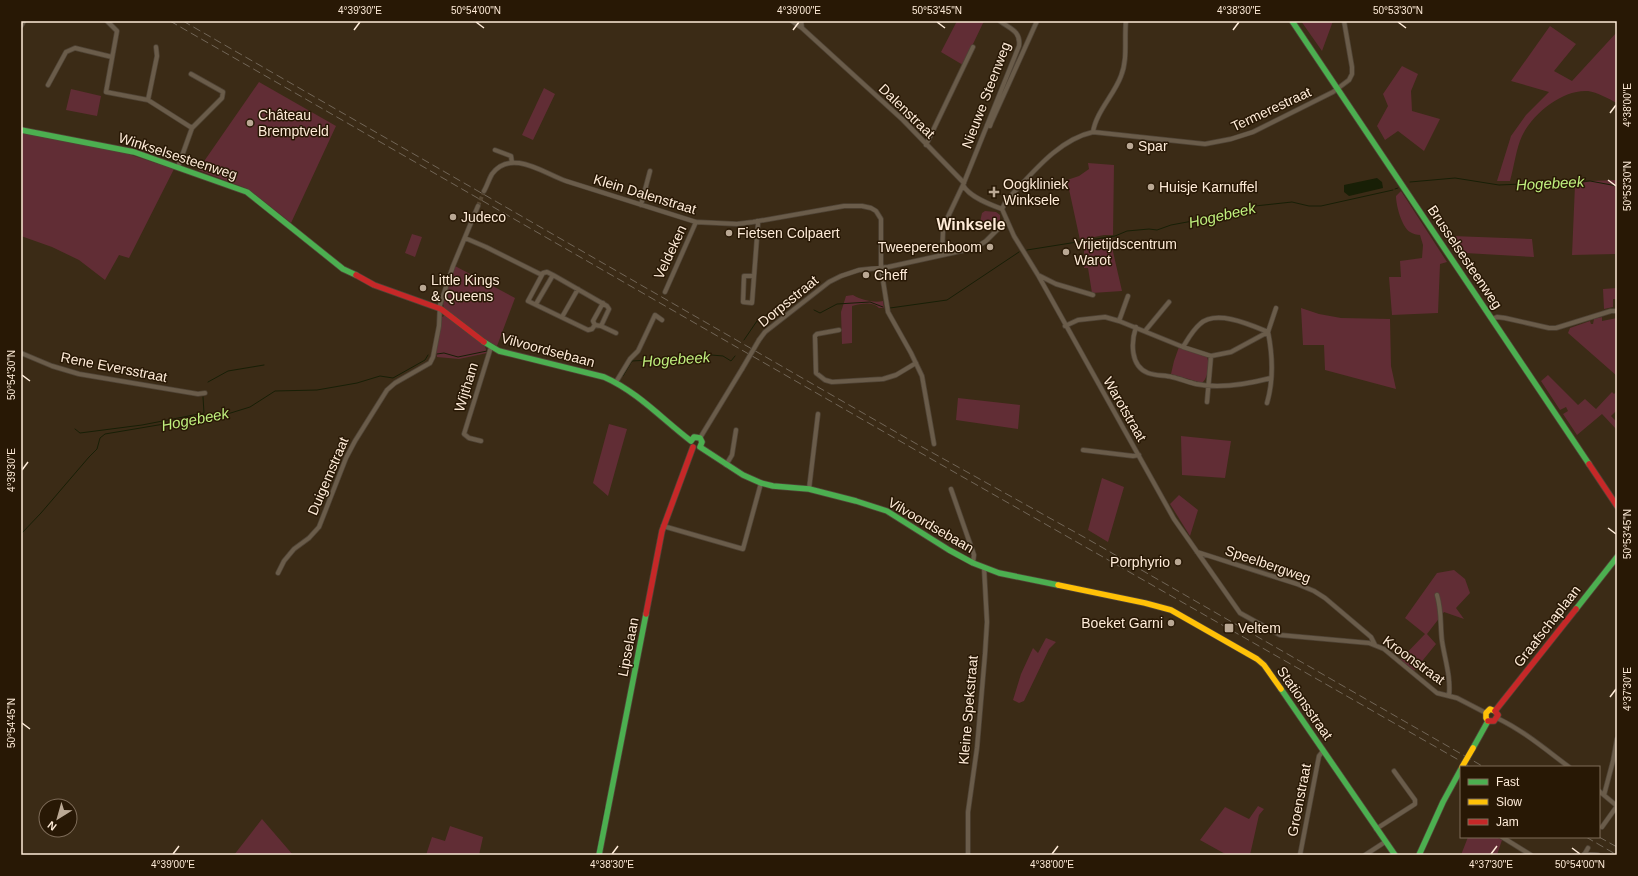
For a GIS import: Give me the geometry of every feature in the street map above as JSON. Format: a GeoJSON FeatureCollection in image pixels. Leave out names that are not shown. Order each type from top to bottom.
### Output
{"type":"FeatureCollection","features":[{"type":"Feature","properties":{"kind":"street"},"geometry":{"type":"LineString","coordinates":[[21,26],[24,21]]}},
{"type":"Feature","properties":{"kind":"street"},"geometry":{"type":"LineString","coordinates":[[107,21],[117,31],[106,92],[148,100],[192,128]]}},
{"type":"Feature","properties":{"kind":"street","name":"Dalenstraat"},"geometry":{"type":"LineString","coordinates":[[792,21],[802,28],[903,120],[963,184],[967,191],[987,203],[1002,209]]}},
{"type":"Feature","properties":{"kind":"street"},"geometry":{"type":"LineString","coordinates":[[801,21],[802,28]]}},
{"type":"Feature","properties":{"kind":"street","name":"Nieuwe Steenweg"},"geometry":{"type":"LineString","coordinates":[[963,184],[1020,46],[1019,38],[1015,30],[1000,21]]}},
{"type":"Feature","properties":{"kind":"street"},"geometry":{"type":"LineString","coordinates":[[987,125],[990,126],[992,124],[1037,21]]}},
{"type":"Feature","properties":{"kind":"street"},"geometry":{"type":"LineString","coordinates":[[1002,209],[1006,200],[1059,147],[1080,135],[1093,132],[1098,118],[1124,68],[1126,21]]}},
{"type":"Feature","properties":{"kind":"street","name":"Brusselsesteenweg"},"geometry":{"type":"LineString","coordinates":[[1292,21],[1617,506]]}},
{"type":"Feature","properties":{"kind":"street","name":"Termerestraat"},"geometry":{"type":"LineString","coordinates":[[1093,132],[1190,143],[1218,142],[1252,132],[1338,89],[1349,80],[1353,72],[1344,21]]}},
{"type":"Feature","properties":{"kind":"street"},"geometry":{"type":"LineString","coordinates":[[148,100],[157,56],[156,47]]}},
{"type":"Feature","properties":{"kind":"street"},"geometry":{"type":"LineString","coordinates":[[926,145],[973,47]]}},
{"type":"Feature","properties":{"kind":"street"},"geometry":{"type":"LineString","coordinates":[[48,85],[66,52],[75,48],[112,56]]}},
{"type":"Feature","properties":{"kind":"street"},"geometry":{"type":"LineString","coordinates":[[178,167],[192,128],[222,98],[223,92],[191,74]]}},
{"type":"Feature","properties":{"kind":"street","name":"Winkselsesteenweg"},"geometry":{"type":"LineString","coordinates":[[21,130],[134,152],[178,167],[247,192],[292,228]]}},
{"type":"Feature","properties":{"kind":"street"},"geometry":{"type":"LineString","coordinates":[[484,191],[492,174],[502,166],[512,163],[511,156],[495,150]]}},
{"type":"Feature","properties":{"kind":"street","name":"Klein Dalenstraat"},"geometry":{"type":"LineString","coordinates":[[512,163],[533,166],[552,176],[696,222],[737,224],[844,206],[862,206],[876,211],[881,219],[881,268],[888,312],[922,376],[934,444]]}},
{"type":"Feature","properties":{"kind":"street"},"geometry":{"type":"LineString","coordinates":[[640,205],[650,171]]}},
{"type":"Feature","properties":{"kind":"street"},"geometry":{"type":"LineString","coordinates":[[942,255],[943,228],[963,184]]}},
{"type":"Feature","properties":{"kind":"street"},"geometry":{"type":"LineString","coordinates":[[441,309],[440,305],[453,266],[478,206]]}},
{"type":"Feature","properties":{"kind":"street","name":"Warotstraat"},"geometry":{"type":"LineString","coordinates":[[1002,209],[1006,221],[1038,275],[1065,326],[1174,519],[1240,613],[1278,634]]}},
{"type":"Feature","properties":{"kind":"street"},"geometry":{"type":"LineString","coordinates":[[754,276],[744,276],[743,302],[752,303],[754,276],[757,221]]}},
{"type":"Feature","properties":{"kind":"street","name":"Dorpsstraat"},"geometry":{"type":"LineString","coordinates":[[700,438],[765,332],[829,282],[852,272],[881,268],[975,248],[986,241],[1006,221]]}},
{"type":"Feature","properties":{"kind":"street","name":"Veldeken"},"geometry":{"type":"LineString","coordinates":[[664,292],[696,222]]}},
{"type":"Feature","properties":{"kind":"street","name":"Vilvoordsebaan"},"geometry":{"type":"LineString","coordinates":[[292,228],[354,276],[374,285],[441,309],[490,347],[499,351],[604,377],[616,382],[630,391],[691,441]]}},
{"type":"Feature","properties":{"kind":"street"},"geometry":{"type":"LineString","coordinates":[[465,238],[542,275]]}},
{"type":"Feature","properties":{"kind":"street"},"geometry":{"type":"LineString","coordinates":[[595,325],[592,329],[588,330],[528,301],[542,275],[547,272],[603,303],[609,309],[601,326]]}},
{"type":"Feature","properties":{"kind":"street"},"geometry":{"type":"LineString","coordinates":[[536,304],[553,275]]}},
{"type":"Feature","properties":{"kind":"street"},"geometry":{"type":"LineString","coordinates":[[1038,275],[1056,284],[1093,295]]}},
{"type":"Feature","properties":{"kind":"street"},"geometry":{"type":"LineString","coordinates":[[562,318],[578,289]]}},
{"type":"Feature","properties":{"kind":"street"},"geometry":{"type":"LineString","coordinates":[[1119,321],[1128,296]]}},
{"type":"Feature","properties":{"kind":"street"},"geometry":{"type":"LineString","coordinates":[[1145,331],[1169,302]]}},
{"type":"Feature","properties":{"kind":"street"},"geometry":{"type":"LineString","coordinates":[[595,325],[593,321],[603,303]]}},
{"type":"Feature","properties":{"kind":"street"},"geometry":{"type":"LineString","coordinates":[[1267,403],[1272,378],[1273,362],[1268,332],[1276,308]]}},
{"type":"Feature","properties":{"kind":"street","name":"Duigemstraat"},"geometry":{"type":"LineString","coordinates":[[278,573],[291,552],[312,535],[319,527],[346,458],[355,440],[387,390],[395,383],[430,363],[433,357],[441,309]]}},
{"type":"Feature","properties":{"kind":"street"},"geometry":{"type":"LineString","coordinates":[[1492,319],[1497,317],[1505,318],[1549,328],[1556,328],[1617,311]]}},
{"type":"Feature","properties":{"kind":"street"},"geometry":{"type":"LineString","coordinates":[[616,382],[630,359],[638,351],[654,315],[662,320]]}},
{"type":"Feature","properties":{"kind":"street"},"geometry":{"type":"LineString","coordinates":[[1065,326],[1078,320],[1105,317],[1119,321],[1183,347],[1211,356],[1231,352],[1268,332]]}},
{"type":"Feature","properties":{"kind":"street"},"geometry":{"type":"LineString","coordinates":[[1183,347],[1192,332],[1200,323],[1210,318],[1228,319],[1246,323],[1268,332]]}},
{"type":"Feature","properties":{"kind":"street"},"geometry":{"type":"LineString","coordinates":[[595,325],[601,326],[616,333]]}},
{"type":"Feature","properties":{"kind":"street"},"geometry":{"type":"LineString","coordinates":[[1136,328],[1133,340],[1135,359],[1142,370],[1149,373],[1174,377],[1195,384],[1208,385],[1235,385],[1272,378]]}},
{"type":"Feature","properties":{"kind":"street"},"geometry":{"type":"LineString","coordinates":[[839,330],[817,334],[815,336],[816,373],[825,380],[832,382],[883,379],[896,375],[916,363]]}},
{"type":"Feature","properties":{"kind":"street","name":"Wijtham"},"geometry":{"type":"LineString","coordinates":[[480,441],[464,434],[490,347]]}},
{"type":"Feature","properties":{"kind":"street","name":"Rene Eversstraat"},"geometry":{"type":"LineString","coordinates":[[21,353],[52,366],[79,374],[198,394],[205,393]]}},
{"type":"Feature","properties":{"kind":"street"},"geometry":{"type":"LineString","coordinates":[[1208,402],[1211,356]]}},
{"type":"Feature","properties":{"kind":"street"},"geometry":{"type":"LineString","coordinates":[[809,489],[818,414]]}},
{"type":"Feature","properties":{"kind":"street"},"geometry":{"type":"LineString","coordinates":[[726,465],[732,454],[736,430]]}},
{"type":"Feature","properties":{"kind":"street"},"geometry":{"type":"LineString","coordinates":[[694,437],[700,438],[702,444],[696,447],[691,441],[694,437]]}},
{"type":"Feature","properties":{"kind":"street","name":"Vilvoordsebaan"},"geometry":{"type":"LineString","coordinates":[[696,447],[743,475],[761,483],[773,486],[809,489],[856,501],[887,511],[974,563],[999,573],[1158,606]]}},
{"type":"Feature","properties":{"kind":"street","name":"Lipselaan"},"geometry":{"type":"LineString","coordinates":[[599,855],[664,526],[696,447]]}},
{"type":"Feature","properties":{"kind":"street"},"geometry":{"type":"LineString","coordinates":[[1083,450],[1133,456],[1139,455]]}},
{"type":"Feature","properties":{"kind":"street"},"geometry":{"type":"LineString","coordinates":[[664,526],[743,549],[761,483]]}},
{"type":"Feature","properties":{"kind":"street"},"geometry":{"type":"LineString","coordinates":[[951,489],[974,555],[974,563]]}},
{"type":"Feature","properties":{"kind":"street","name":"Speelbergweg"},"geometry":{"type":"LineString","coordinates":[[1197,552],[1297,584],[1314,591],[1325,598],[1371,637],[1375,645]]}},
{"type":"Feature","properties":{"kind":"street","name":"Graafschaplaan"},"geometry":{"type":"LineString","coordinates":[[1495,711],[1617,557]]}},
{"type":"Feature","properties":{"kind":"street","name":"Kleine Spekstraat"},"geometry":{"type":"LineString","coordinates":[[968,855],[968,812],[977,748],[985,654],[986,622],[984,567]]}},
{"type":"Feature","properties":{"kind":"street"},"geometry":{"type":"LineString","coordinates":[[1437,595],[1440,606],[1442,640],[1448,665],[1450,688],[1449,696]]}},
{"type":"Feature","properties":{"kind":"street","name":"Stationsstraat"},"geometry":{"type":"LineString","coordinates":[[1158,606],[1183,616],[1261,662],[1395,855]]}},
{"type":"Feature","properties":{"kind":"street"},"geometry":{"type":"LineString","coordinates":[[1366,633],[1369,638],[1369,643]]}},
{"type":"Feature","properties":{"kind":"street","name":"Kroonstraat"},"geometry":{"type":"LineString","coordinates":[[1278,634],[1369,643],[1375,645],[1384,649],[1433,691],[1457,698],[1486,713]]}},
{"type":"Feature","properties":{"kind":"street"},"geometry":{"type":"LineString","coordinates":[[1463,766],[1488,721],[1486,718],[1486,713],[1490,710],[1495,711],[1497,713],[1497,718]]}},
{"type":"Feature","properties":{"kind":"street"},"geometry":{"type":"LineString","coordinates":[[1488,721],[1494,721],[1497,718]]}},
{"type":"Feature","properties":{"kind":"street"},"geometry":{"type":"LineString","coordinates":[[1497,718],[1536,741],[1567,766]]}},
{"type":"Feature","properties":{"kind":"street"},"geometry":{"type":"LineString","coordinates":[[1604,795],[1617,739]]}},
{"type":"Feature","properties":{"kind":"street","name":"Groenstraat"},"geometry":{"type":"LineString","coordinates":[[1300,855],[1319,756],[1323,751]]}},
{"type":"Feature","properties":{"kind":"street"},"geometry":{"type":"LineString","coordinates":[[1376,829],[1415,804],[1415,800],[1394,771]]}},
{"type":"Feature","properties":{"kind":"street"},"geometry":{"type":"LineString","coordinates":[[1419,855],[1443,802],[1460,771]]}},
{"type":"Feature","properties":{"kind":"street"},"geometry":{"type":"LineString","coordinates":[[1600,792],[1617,806],[1602,827]]}},
{"type":"Feature","properties":{"kind":"street"},"geometry":{"type":"LineString","coordinates":[[1504,838],[1531,855]]}},
{"type":"Feature","properties":{"kind":"street"},"geometry":{"type":"LineString","coordinates":[[1366,855],[1385,842]]}},
{"type":"Feature","properties":{"kind":"street"},"geometry":{"type":"LineString","coordinates":[[1588,848],[1584,854],[1598,855]]}},
{"type":"Feature","properties":{"kind":"shaded area"},"geometry":{"type":"Polygon","coordinates":[[[957,21],[984,21],[963,65],[941,52],[957,21]]]}},
{"type":"Feature","properties":{"kind":"shaded area"},"geometry":{"type":"Polygon","coordinates":[[[1301,21],[1333,21],[1322,51],[1301,21]]]}},
{"type":"Feature","properties":{"kind":"shaded area"},"geometry":{"type":"Polygon","coordinates":[[[1550,26],[1576,44],[1554,71],[1572,81],[1617,32],[1617,103],[1599,94],[1588,91],[1578,91],[1549,104],[1533,119],[1522,136],[1510,181],[1497,181],[1511,136],[1526,115],[1549,92],[1511,81],[1550,26]]]}},
{"type":"Feature","properties":{"kind":"shaded area"},"geometry":{"type":"Polygon","coordinates":[[[1402,66],[1418,74],[1411,91],[1412,111],[1440,119],[1424,151],[1398,131],[1385,140],[1377,126],[1388,106],[1383,94],[1402,66]]]}},
{"type":"Feature","properties":{"kind":"shaded area"},"geometry":{"type":"Polygon","coordinates":[[[259,82],[336,126],[291,223],[248,189],[198,170],[259,82]]]}},
{"type":"Feature","properties":{"kind":"shaded area"},"geometry":{"type":"Polygon","coordinates":[[[544,88],[555,94],[533,140],[522,135],[544,88]]]}},
{"type":"Feature","properties":{"kind":"shaded area"},"geometry":{"type":"Polygon","coordinates":[[[71,89],[101,96],[97,116],[66,110],[71,89]]]}},
{"type":"Feature","properties":{"kind":"shaded area"},"geometry":{"type":"Polygon","coordinates":[[[21,132],[122,152],[174,169],[129,258],[119,255],[105,280],[79,260],[52,247],[21,236],[21,132]]]}},
{"type":"Feature","properties":{"kind":"shaded area"},"geometry":{"type":"Polygon","coordinates":[[[1088,163],[1114,165],[1113,235],[1104,235],[1080,240],[1067,180],[1079,176],[1089,169],[1088,163]]]}},
{"type":"Feature","properties":{"kind":"shaded area"},"geometry":{"type":"Polygon","coordinates":[[[1377,178],[1382,182],[1383,188],[1349,196],[1344,192],[1344,185],[1377,178]]]}},
{"type":"Feature","properties":{"kind":"shaded area"},"geometry":{"type":"Polygon","coordinates":[[[1617,180],[1615,254],[1572,255],[1575,185],[1590,181],[1617,180]]]}},
{"type":"Feature","properties":{"kind":"shaded area"},"geometry":{"type":"Polygon","coordinates":[[[1401,191],[1447,262],[1440,264],[1438,313],[1392,315],[1389,277],[1401,277],[1400,261],[1422,258],[1423,245],[1420,235],[1410,232],[1404,226],[1398,210],[1396,196],[1401,191]]]}},
{"type":"Feature","properties":{"kind":"shaded area"},"geometry":{"type":"Polygon","coordinates":[[[985,211],[996,212],[1000,215],[1000,220],[993,228],[985,228],[980,222],[982,213],[985,211]]]}},
{"type":"Feature","properties":{"kind":"shaded area"},"geometry":{"type":"Polygon","coordinates":[[[412,234],[422,237],[415,257],[405,253],[412,234]]]}},
{"type":"Feature","properties":{"kind":"shaded area"},"geometry":{"type":"Polygon","coordinates":[[[1452,236],[1532,239],[1534,257],[1465,253],[1460,250],[1452,236]]]}},
{"type":"Feature","properties":{"kind":"shaded area"},"geometry":{"type":"Polygon","coordinates":[[[1101,239],[1113,239],[1111,243],[1122,291],[1092,293],[1088,268],[1084,268],[1083,260],[1085,260],[1083,243],[1101,239]]]}},
{"type":"Feature","properties":{"kind":"shaded area"},"geometry":{"type":"Polygon","coordinates":[[[455,266],[515,298],[497,346],[490,343],[445,311],[443,304],[455,266]]]}},
{"type":"Feature","properties":{"kind":"shaded area"},"geometry":{"type":"Polygon","coordinates":[[[1617,288],[1617,299],[1613,299],[1613,307],[1604,309],[1603,289],[1617,288]]]}},
{"type":"Feature","properties":{"kind":"shaded area"},"geometry":{"type":"Polygon","coordinates":[[[853,295],[868,301],[883,301],[884,308],[879,308],[873,304],[852,306],[852,343],[842,344],[841,312],[846,296],[853,295]]]}},
{"type":"Feature","properties":{"kind":"shaded area"},"geometry":{"type":"Polygon","coordinates":[[[1301,308],[1319,314],[1341,318],[1390,319],[1391,366],[1396,389],[1325,370],[1324,345],[1303,345],[1301,308]]]}},
{"type":"Feature","properties":{"kind":"shaded area"},"geometry":{"type":"Polygon","coordinates":[[[446,315],[485,346],[487,353],[459,359],[437,357],[436,352],[442,317],[446,315]]]}},
{"type":"Feature","properties":{"kind":"shaded area"},"geometry":{"type":"Polygon","coordinates":[[[1602,317],[1602,321],[1617,318],[1617,376],[1568,333],[1570,328],[1590,321],[1591,324],[1593,324],[1594,319],[1602,317]]]}},
{"type":"Feature","properties":{"kind":"shaded area"},"geometry":{"type":"Polygon","coordinates":[[[1179,347],[1207,357],[1208,371],[1206,378],[1202,383],[1171,374],[1179,347]]]}},
{"type":"Feature","properties":{"kind":"shaded area"},"geometry":{"type":"Polygon","coordinates":[[[1548,375],[1578,405],[1585,399],[1596,409],[1612,392],[1614,394],[1617,391],[1617,410],[1611,416],[1617,422],[1617,430],[1602,414],[1577,435],[1563,414],[1568,411],[1566,407],[1560,410],[1541,381],[1548,375]]]}},
{"type":"Feature","properties":{"kind":"shaded area"},"geometry":{"type":"Polygon","coordinates":[[[958,398],[1020,405],[1018,429],[956,420],[958,398]]]}},
{"type":"Feature","properties":{"kind":"shaded area"},"geometry":{"type":"Polygon","coordinates":[[[609,424],[627,429],[608,496],[593,483],[609,424]]]}},
{"type":"Feature","properties":{"kind":"shaded area"},"geometry":{"type":"Polygon","coordinates":[[[1181,436],[1231,441],[1225,478],[1182,475],[1181,436]]]}},
{"type":"Feature","properties":{"kind":"shaded area"},"geometry":{"type":"Polygon","coordinates":[[[1102,478],[1124,487],[1108,542],[1088,530],[1102,478]]]}},
{"type":"Feature","properties":{"kind":"shaded area"},"geometry":{"type":"Polygon","coordinates":[[[1179,495],[1198,510],[1190,536],[1170,504],[1179,495]]]}},
{"type":"Feature","properties":{"kind":"shaded area"},"geometry":{"type":"Polygon","coordinates":[[[1454,570],[1465,579],[1470,593],[1456,608],[1464,619],[1444,612],[1427,634],[1436,644],[1414,671],[1400,660],[1425,634],[1405,618],[1437,573],[1454,570]]]}},
{"type":"Feature","properties":{"kind":"shaded area"},"geometry":{"type":"Polygon","coordinates":[[[1046,638],[1056,642],[1049,649],[1024,701],[1019,703],[1013,700],[1021,674],[1033,648],[1038,653],[1046,638]]]}},
{"type":"Feature","properties":{"kind":"shaded area"},"geometry":{"type":"Polygon","coordinates":[[[1258,806],[1264,809],[1259,815],[1250,855],[1227,855],[1200,840],[1225,807],[1249,819],[1258,806]]]}},
{"type":"Feature","properties":{"kind":"shaded area"},"geometry":{"type":"Polygon","coordinates":[[[262,819],[293,855],[234,855],[262,819]]]}},
{"type":"Feature","properties":{"kind":"shaded area"},"geometry":{"type":"Polygon","coordinates":[[[450,826],[483,837],[479,855],[426,855],[432,837],[445,841],[450,826]]]}},
{"type":"Feature","properties":{"kind":"shaded area"},"geometry":{"type":"Polygon","coordinates":[[[1468,838],[1498,838],[1502,840],[1497,855],[1461,855],[1468,838]]]}},
{"type":"Feature","properties":{"kind":"waterway","name":"Hogebeek"},"geometry":{"type":"LineString","coordinates":[[1410,182],[1455,178],[1499,185],[1590,181],[1617,186]]}},
{"type":"Feature","properties":{"kind":"waterway","name":"Hogebeek"},"geometry":{"type":"LineString","coordinates":[[1027,250],[1115,236],[1127,231],[1149,229],[1157,230],[1171,225],[1198,220],[1209,220],[1244,207],[1292,202],[1309,206],[1321,206],[1393,190]]}},
{"type":"Feature","properties":{"kind":"waterway","name":"Hogebeek"},"geometry":{"type":"LineString","coordinates":[[890,308],[947,300],[1019,252]]}},
{"type":"Feature","properties":{"kind":"waterway","name":"Hogebeek"},"geometry":{"type":"LineString","coordinates":[[744,340],[757,321],[801,292]]}},
{"type":"Feature","properties":{"kind":"waterway","name":"Hogebeek"},"geometry":{"type":"LineString","coordinates":[[814,310],[820,313],[837,304],[870,302],[883,307]]}},
{"type":"Feature","properties":{"kind":"waterway","name":"Hogebeek"},"geometry":{"type":"LineString","coordinates":[[437,354],[444,353],[458,357],[487,351]]}},
{"type":"Feature","properties":{"kind":"waterway","name":"Hogebeek"},"geometry":{"type":"LineString","coordinates":[[623,376],[632,361],[685,358],[700,354],[723,356],[731,361],[735,356]]}},
{"type":"Feature","properties":{"kind":"waterway","name":"Hogebeek"},"geometry":{"type":"LineString","coordinates":[[21,534],[97,449],[100,438],[105,434],[170,423],[208,420],[250,407],[275,391],[317,390],[357,383],[380,376],[393,378],[425,360],[428,355]]}},
{"type":"Feature","properties":{"kind":"waterway"},"geometry":{"type":"LineString","coordinates":[[208,382],[228,371],[264,365]]}},
{"type":"Feature","properties":{"kind":"waterway","name":"Hogebeek"},"geometry":{"type":"LineString","coordinates":[[75,429],[80,433],[142,425],[204,413],[203,397]]}},
{"type":"Feature","properties":{"kind":"waterway"},"geometry":{"type":"LineString","coordinates":[[596,855],[605,807]]}},
{"type":"Feature","properties":{"kind":"tunnel"},"geometry":{"type":"LineString","coordinates":[[478,206],[484,191]]}},
{"type":"Feature","properties":{"kind":"railway"},"geometry":{"type":"LineString","coordinates":[[170,21],[912,448],[1469,766]]}},
{"type":"Feature","properties":{"kind":"railway"},"geometry":{"type":"LineString","coordinates":[[183,21],[915,443],[1091,541],[1482,766]]}},
{"type":"Feature","properties":{"kind":"railway"},"geometry":{"type":"LineString","coordinates":[[1588,838],[1617,855]]}},
{"type":"Feature","properties":{"kind":"railway"},"geometry":{"type":"LineString","coordinates":[[1600,838],[1617,847]]}},
{"type":"Feature","properties":{"kind":"traffic: fast"},"geometry":{"type":"LineString","coordinates":[[1292,21],[1589,464]]}},
{"type":"Feature","properties":{"kind":"traffic: fast"},"geometry":{"type":"LineString","coordinates":[[21,130],[134,152],[247,192],[343,269],[356,275]]}},
{"type":"Feature","properties":{"kind":"traffic: fast"},"geometry":{"type":"LineString","coordinates":[[484,342],[499,351],[604,377],[628,390],[639,398],[691,441]]}},
{"type":"Feature","properties":{"kind":"traffic: fast"},"geometry":{"type":"LineString","coordinates":[[691,441],[694,437],[700,438],[702,442],[700,447]]}},
{"type":"Feature","properties":{"kind":"traffic: fast"},"geometry":{"type":"LineString","coordinates":[[700,447],[743,475],[761,483],[773,486],[809,489],[856,501],[887,511],[949,550],[973,563],[999,573],[1058,585]]}},
{"type":"Feature","properties":{"kind":"traffic: fast"},"geometry":{"type":"LineString","coordinates":[[1576,609],[1617,557]]}},
{"type":"Feature","properties":{"kind":"traffic: fast"},"geometry":{"type":"LineString","coordinates":[[599,855],[646,614]]}},
{"type":"Feature","properties":{"kind":"traffic: fast"},"geometry":{"type":"LineString","coordinates":[[1281,689],[1395,855]]}},
{"type":"Feature","properties":{"kind":"traffic: fast"},"geometry":{"type":"LineString","coordinates":[[1473,748],[1488,721]]}},
{"type":"Feature","properties":{"kind":"traffic: fast"},"geometry":{"type":"LineString","coordinates":[[1419,855],[1443,802],[1460,771]]}},
{"type":"Feature","properties":{"kind":"traffic: slow"},"geometry":{"type":"LineString","coordinates":[[1058,585],[1145,603],[1171,610],[1257,659],[1264,665],[1281,689]]}},
{"type":"Feature","properties":{"kind":"traffic: slow"},"geometry":{"type":"LineString","coordinates":[[1488,721],[1486,718],[1486,713],[1490,709],[1495,711]]}},
{"type":"Feature","properties":{"kind":"traffic: slow"},"geometry":{"type":"LineString","coordinates":[[1463,766],[1473,748]]}},
{"type":"Feature","properties":{"kind":"traffic: jam"},"geometry":{"type":"LineString","coordinates":[[356,275],[374,285],[441,309],[484,342]]}},
{"type":"Feature","properties":{"kind":"traffic: jam"},"geometry":{"type":"LineString","coordinates":[[646,614],[662,531],[693,447]]}},
{"type":"Feature","properties":{"kind":"traffic: jam"},"geometry":{"type":"LineString","coordinates":[[1589,464],[1617,506]]}},
{"type":"Feature","properties":{"kind":"traffic: jam"},"geometry":{"type":"LineString","coordinates":[[1495,711],[1576,609]]}},
{"type":"Feature","properties":{"kind":"traffic: jam"},"geometry":{"type":"LineString","coordinates":[[1488,721],[1494,721],[1498,715],[1495,711]]}},
{"type":"Feature","properties":{"kind":"place","name":"Château Bremptveld"},"geometry":{"type":"Point","coordinates":[250,123]}},
{"type":"Feature","properties":{"kind":"place","name":"Spar"},"geometry":{"type":"Point","coordinates":[1130,146]}},
{"type":"Feature","properties":{"kind":"place","name":"Huisje Karnuffel"},"geometry":{"type":"Point","coordinates":[1151,187]}},
{"type":"Feature","properties":{"kind":"place","name":"Oogkliniek Winksele"},"geometry":{"type":"Point","coordinates":[994,192]}},
{"type":"Feature","properties":{"kind":"place","name":"Judeco"},"geometry":{"type":"Point","coordinates":[453,217]}},
{"type":"Feature","properties":{"kind":"place","name":"Fietsen Colpaert"},"geometry":{"type":"Point","coordinates":[729,233]}},
{"type":"Feature","properties":{"kind":"place","name":"Tweeperenboom"},"geometry":{"type":"Point","coordinates":[990,247]}},
{"type":"Feature","properties":{"kind":"place","name":"Vrijetijdscentrum Warot"},"geometry":{"type":"Point","coordinates":[1066,252]}},
{"type":"Feature","properties":{"kind":"place","name":"Cheff"},"geometry":{"type":"Point","coordinates":[866,275]}},
{"type":"Feature","properties":{"kind":"place","name":"Little Kings & Queens"},"geometry":{"type":"Point","coordinates":[423,288]}},
{"type":"Feature","properties":{"kind":"place","name":"Porphyrio"},"geometry":{"type":"Point","coordinates":[1178,562]}},
{"type":"Feature","properties":{"kind":"place","name":"Boeket Garni"},"geometry":{"type":"Point","coordinates":[1171,623]}},
{"type":"Feature","properties":{"kind":"place","name":"Veltem"},"geometry":{"type":"Point","coordinates":[1229,628]}},
{"type":"Feature","properties":{"kind":"district","name":"Winksele"},"geometry":{"type":"Point","coordinates":[971,224]}}]}
